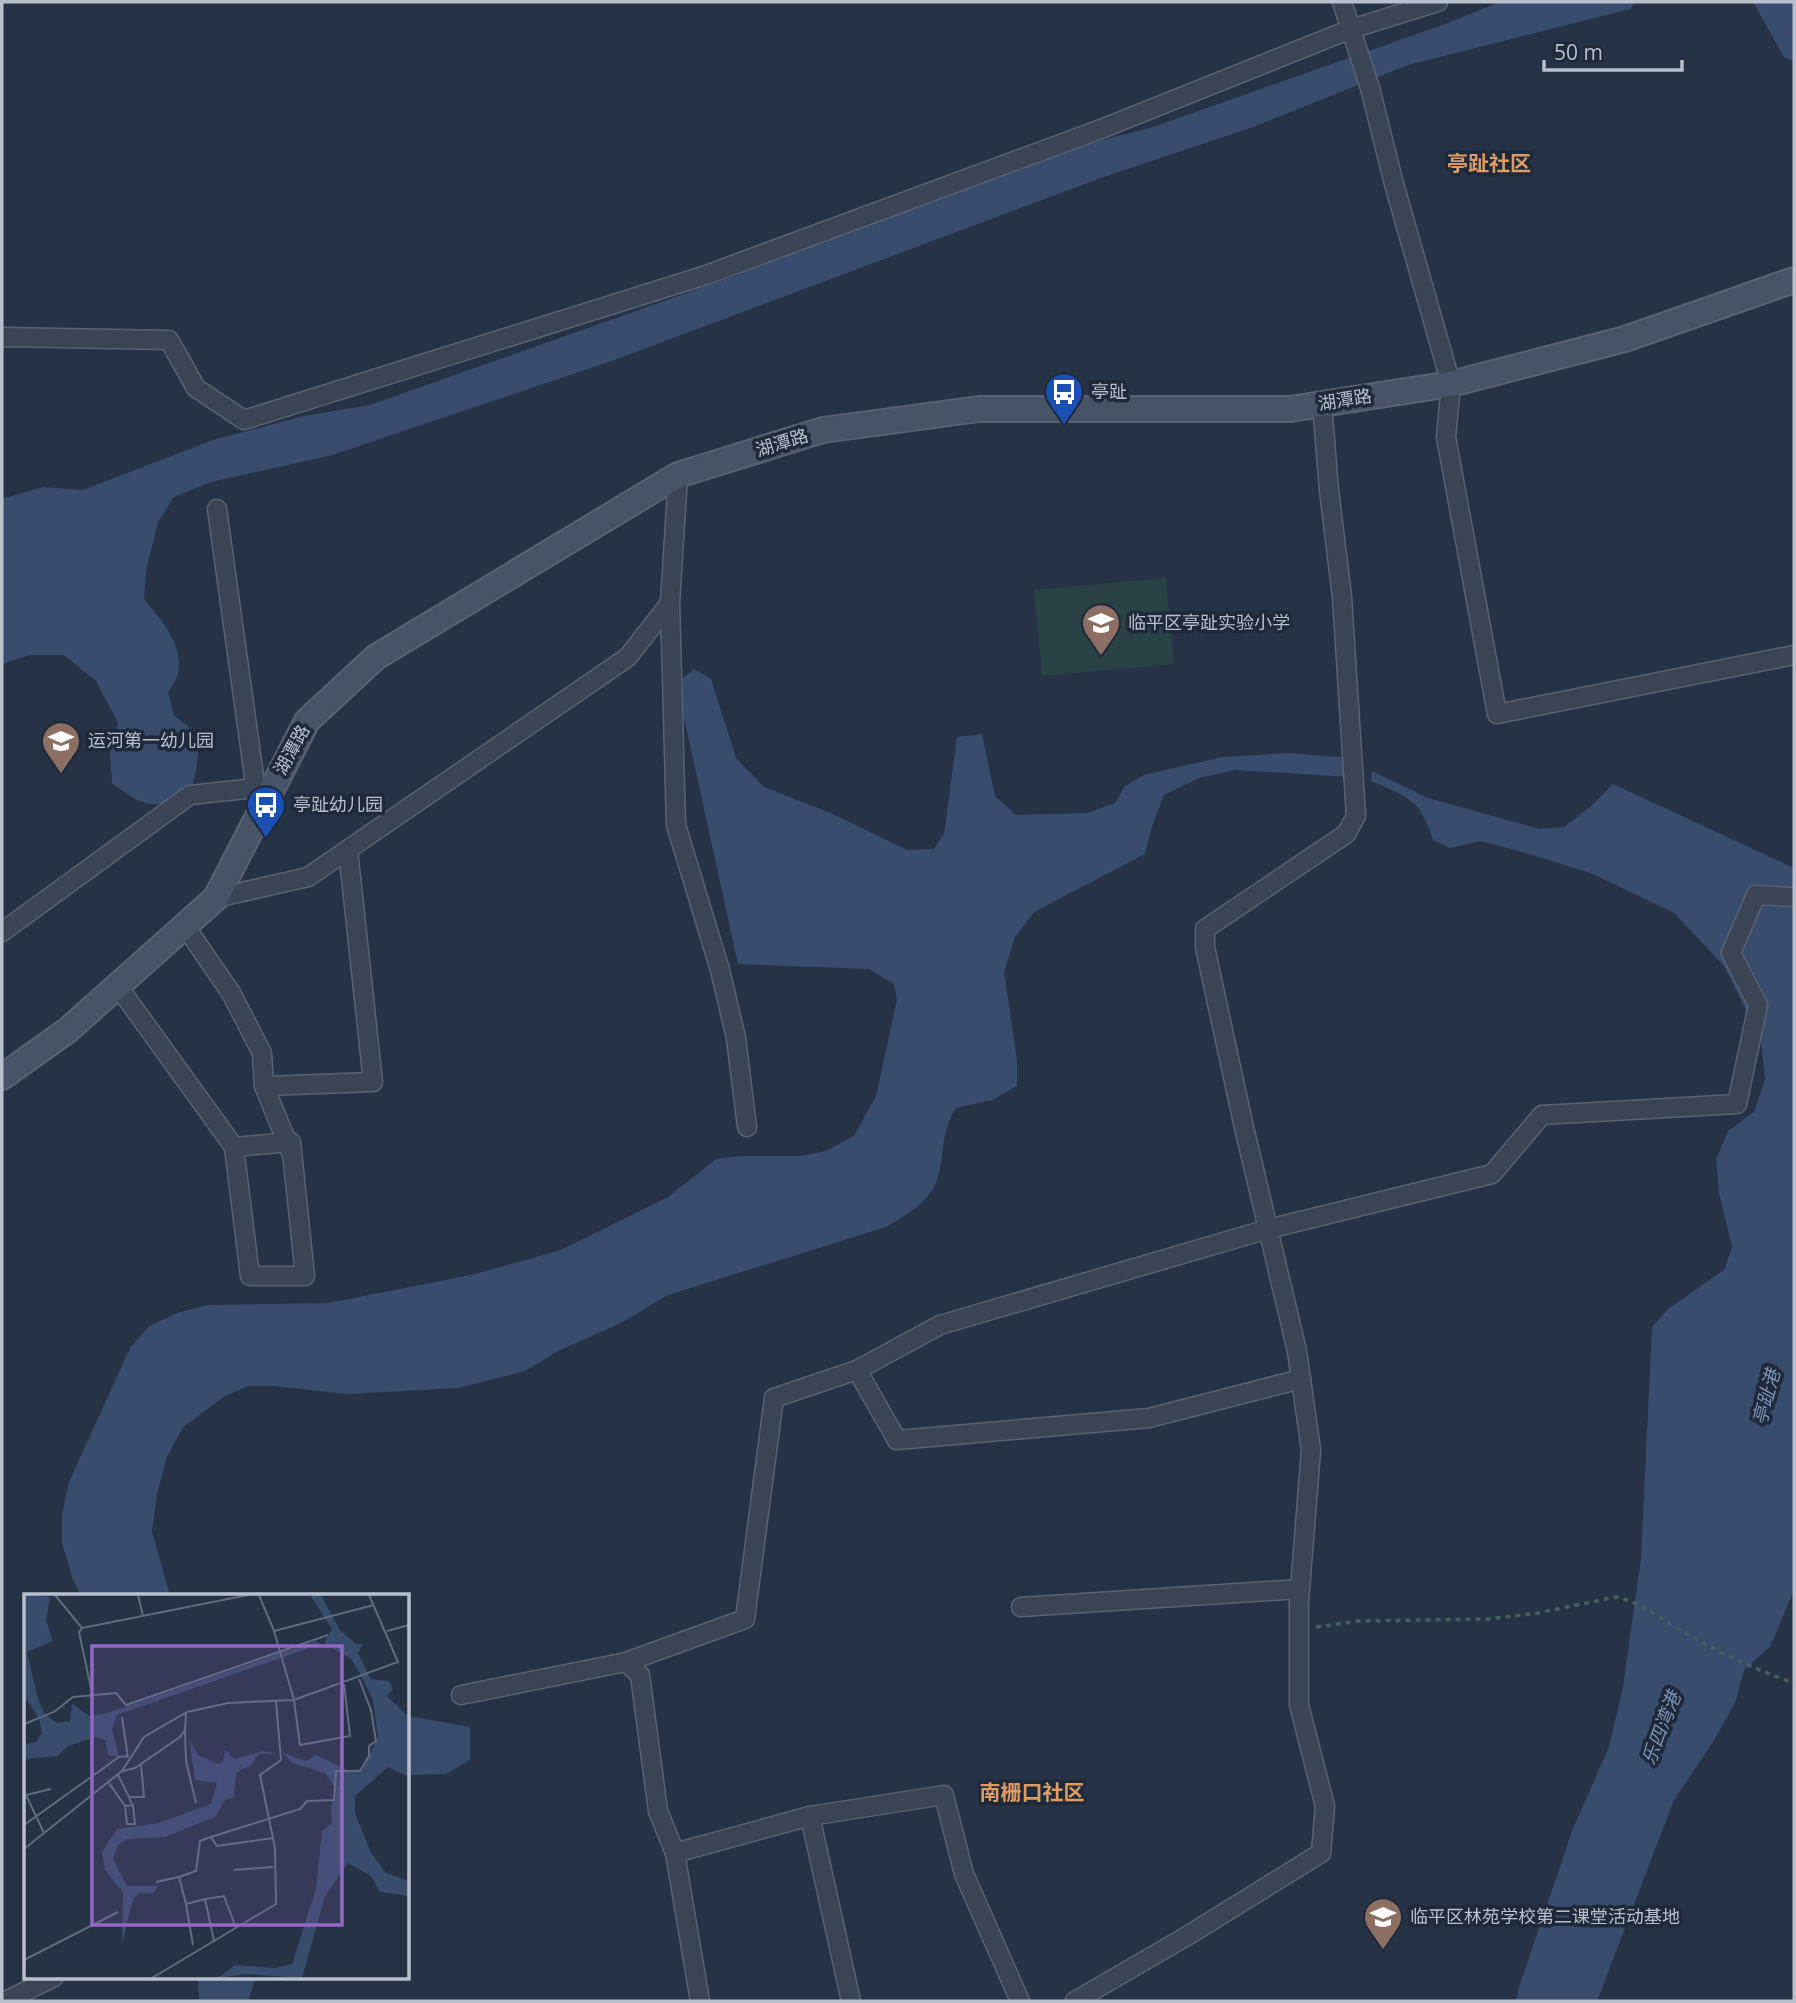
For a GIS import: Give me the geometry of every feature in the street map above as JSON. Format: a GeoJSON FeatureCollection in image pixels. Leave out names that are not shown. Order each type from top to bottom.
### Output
{"type":"FeatureCollection","features":[{"type":"Feature","properties":{"kind":"street"},"geometry":{"type":"LineString","coordinates":[[1342,2],[1370,88],[1394,184],[1451,384],[1446,437],[1497,714],[1794,655]]}},
{"type":"Feature","properties":{"kind":"street"},"geometry":{"type":"LineString","coordinates":[[2,337],[169,340],[196,388],[244,421],[706,275],[1101,129],[1351,29],[1438,2]]}},
{"type":"Feature","properties":{"kind":"street","name":"湖潭路"},"geometry":{"type":"LineString","coordinates":[[2,1077],[68,1030],[216,898],[258,800],[307,721],[376,657],[678,475],[824,430],[979,408],[1290,408],[1451,384],[1625,340],[1794,280]]}},
{"type":"Feature","properties":{"kind":"street"},"geometry":{"type":"LineString","coordinates":[[1075,2001],[1187,1937],[1321,1853],[1325,1806],[1299,1705],[1300,1589],[1311,1450],[1297,1351],[1205,947],[1205,929],[1346,834],[1356,816],[1342,597],[1322,404]]}},
{"type":"Feature","properties":{"kind":"street"},"geometry":{"type":"LineString","coordinates":[[678,475],[670,603],[676,825],[720,970],[733,1024],[747,1127]]}},
{"type":"Feature","properties":{"kind":"street"},"geometry":{"type":"LineString","coordinates":[[2,932],[190,795],[258,800],[217,509]]}},
{"type":"Feature","properties":{"kind":"street"},"geometry":{"type":"LineString","coordinates":[[216,898],[308,877],[628,657],[670,603]]}},
{"type":"Feature","properties":{"kind":"street"},"geometry":{"type":"LineString","coordinates":[[264,1086],[373,1082],[348,850]]}},
{"type":"Feature","properties":{"kind":"street"},"geometry":{"type":"LineString","coordinates":[[461,1695],[626,1661],[745,1619],[774,1398],[857,1370],[940,1325],[1268,1228],[1492,1174],[1542,1115],[1737,1104],[1758,1005],[1731,953],[1756,895],[1794,897]]}},
{"type":"Feature","properties":{"kind":"street"},"geometry":{"type":"LineString","coordinates":[[117,985],[234,1147],[250,1276],[305,1276],[290,1148],[264,1086],[261,1053],[232,993],[185,926]]}},
{"type":"Feature","properties":{"kind":"street"},"geometry":{"type":"LineString","coordinates":[[234,1147],[290,1148]]}},
{"type":"Feature","properties":{"kind":"street"},"geometry":{"type":"LineString","coordinates":[[857,1370],[897,1440],[1149,1418],[1301,1379]]}},
{"type":"Feature","properties":{"kind":"street"},"geometry":{"type":"LineString","coordinates":[[1021,1607],[1300,1589]]}},
{"type":"Feature","properties":{"kind":"street"},"geometry":{"type":"LineString","coordinates":[[626,1661],[639,1675],[658,1811],[675,1853],[700,2001]]}},
{"type":"Feature","properties":{"kind":"street"},"geometry":{"type":"LineString","coordinates":[[675,1853],[810,1816],[944,1795],[964,1874],[1020,2001]]}},
{"type":"Feature","properties":{"kind":"street"},"geometry":{"type":"LineString","coordinates":[[810,1816],[851,2001]]}},
{"type":"Feature","properties":{"kind":"street"},"geometry":{"type":"LineString","coordinates":[[6,2001],[50,1979]]}},
{"type":"Feature","properties":{"kind":"path"},"geometry":{"type":"LineString","coordinates":[[1299,1629],[1359,1621],[1488,1619],[1538,1613],[1605,1598],[1629,1599],[1750,1668],[1794,1683]]}},
{"type":"Feature","properties":{"kind":"green space"},"geometry":{"type":"Polygon","coordinates":[[[1166,578],[1174,664],[1042,676],[1034,590],[1166,578]]]}},
{"type":"Feature","properties":{"kind":"water"},"geometry":{"type":"Polygon","coordinates":[[[1500,2],[1635,2],[1630,9],[1408,65],[1253,127],[1101,178],[609,362],[329,456],[211,482],[174,497],[158,522],[146,571],[144,599],[170,633],[178,652],[178,673],[168,693],[174,715],[200,737],[190,795],[166,803],[149,804],[112,783],[110,753],[118,723],[96,681],[64,655],[30,655],[2,664],[2,499],[43,487],[83,490],[213,440],[304,416],[370,405],[735,276],[1027,159],[1150,128],[1500,2]]]}},
{"type":"Feature","properties":{"kind":"water"},"geometry":{"type":"Polygon","coordinates":[[[1753,2],[1794,2],[1794,61],[1784,57],[1753,2]]]}},
{"type":"Feature","properties":{"kind":"water"},"geometry":{"type":"Polygon","coordinates":[[[694,669],[711,679],[736,758],[764,787],[831,813],[907,850],[934,849],[944,834],[957,737],[982,734],[995,796],[1016,815],[1087,813],[1115,803],[1124,787],[1144,775],[1222,757],[1288,753],[1350,758],[1351,777],[1235,770],[1199,778],[1164,795],[1145,854],[1034,912],[1015,937],[1004,972],[1017,1060],[1017,1086],[992,1100],[956,1108],[947,1127],[936,1183],[927,1197],[914,1209],[886,1227],[668,1295],[621,1323],[558,1351],[525,1371],[458,1388],[347,1394],[248,1386],[225,1396],[183,1427],[167,1457],[157,1494],[152,1532],[170,1594],[80,1594],[72,1577],[62,1543],[62,1514],[69,1482],[130,1348],[149,1326],[177,1313],[208,1305],[328,1303],[471,1275],[561,1250],[668,1197],[716,1159],[799,1156],[826,1151],[854,1136],[876,1096],[897,1000],[894,984],[869,969],[738,964],[681,704],[679,681],[694,669]]]}},
{"type":"Feature","properties":{"kind":"water"},"geometry":{"type":"Polygon","coordinates":[[[1372,771],[1428,798],[1539,829],[1564,827],[1590,807],[1613,784],[1794,868],[1794,1590],[1770,1647],[1744,1670],[1735,1703],[1713,1742],[1674,1800],[1597,2001],[1516,2001],[1572,1831],[1609,1747],[1623,1687],[1641,1559],[1652,1327],[1668,1309],[1724,1270],[1732,1247],[1719,1193],[1716,1160],[1728,1131],[1754,1112],[1765,1080],[1761,1040],[1724,966],[1674,913],[1593,874],[1526,853],[1481,841],[1450,848],[1433,840],[1423,816],[1411,801],[1371,781],[1372,771]]]}},
{"type":"Feature","properties":{"kind":"water"},"geometry":{"type":"Polygon","coordinates":[[[410,1718],[470,1727],[470,1760],[446,1774],[410,1775],[410,1718]]]}},
{"type":"Feature","properties":{"kind":"water"},"geometry":{"type":"Polygon","coordinates":[[[198,1979],[255,1979],[248,2001],[199,2001],[198,1979]]]}},
{"type":"Feature","properties":{"kind":"place","name":"亭趾"},"geometry":{"type":"Point","coordinates":[1064,426]}},
{"type":"Feature","properties":{"kind":"place","name":"临平区亭趾实验小学"},"geometry":{"type":"Point","coordinates":[1101,657]}},
{"type":"Feature","properties":{"kind":"place","name":"运河第一幼儿园"},"geometry":{"type":"Point","coordinates":[61,775]}},
{"type":"Feature","properties":{"kind":"place","name":"亭趾幼儿园"},"geometry":{"type":"Point","coordinates":[266,839]}},
{"type":"Feature","properties":{"kind":"place","name":"临平区林苑学校第二课堂活动基地"},"geometry":{"type":"Point","coordinates":[1383,1951]}},
{"type":"Feature","properties":{"kind":"district","name":"亭趾社区"},"geometry":{"type":"Point","coordinates":[1489,164]}},
{"type":"Feature","properties":{"kind":"district","name":"南栅口社区"},"geometry":{"type":"Point","coordinates":[1032,1793]}},
{"type":"Feature","properties":{"kind":"water label","name":"亭趾港"},"geometry":{"type":"Point","coordinates":[1766,1397]}},
{"type":"Feature","properties":{"kind":"water label","name":"乐四湾港"},"geometry":{"type":"Point","coordinates":[1661,1728]}}]}
